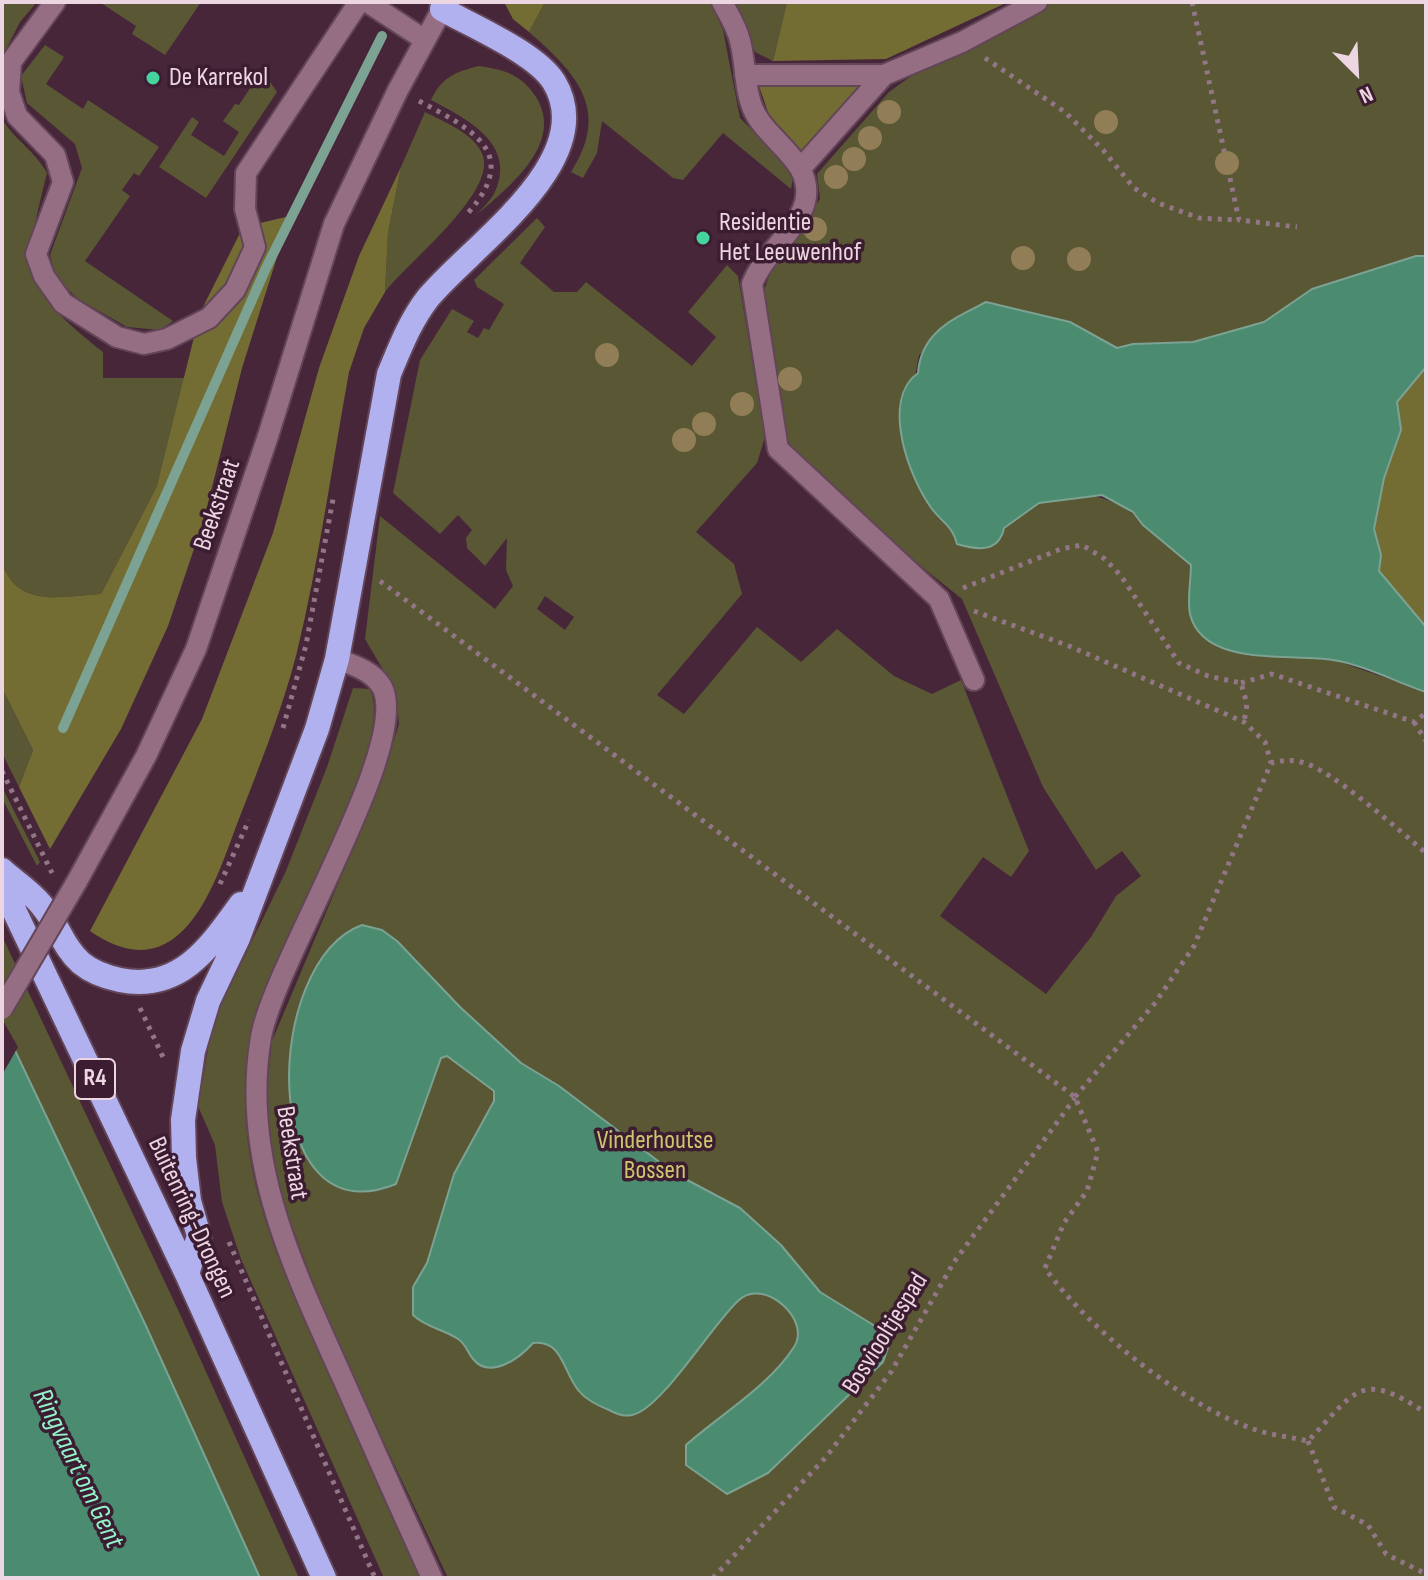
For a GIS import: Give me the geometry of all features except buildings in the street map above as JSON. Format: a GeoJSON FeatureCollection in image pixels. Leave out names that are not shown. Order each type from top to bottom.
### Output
{"type":"FeatureCollection","features":[{"type":"Feature","properties":{"kind":"highway"},"geometry":{"type":"LineString","coordinates":[[187,1274],[199,1236],[189,1201],[184,1158],[183,1120],[193,1051],[208,1001],[238,938],[256,884],[287,812],[337,659],[389,374],[404,337],[425,302],[457,264],[528,197],[556,158],[564,134],[563,105],[553,81],[527,57],[444,5]]}},
{"type":"Feature","properties":{"kind":"highway"},"geometry":{"type":"LineString","coordinates":[[2,870],[43,907],[64,944],[82,964],[103,977],[140,982],[161,981],[196,961],[207,951],[256,884]]}},
{"type":"Feature","properties":{"kind":"highway","name":"Buitenring-Drongen"},"geometry":{"type":"LineString","coordinates":[[2,885],[187,1274],[324,1578]]}},
{"type":"Feature","properties":{"kind":"street"},"geometry":{"type":"LineString","coordinates":[[55,2],[11,62],[9,92],[17,116],[55,155],[63,182],[36,254],[44,276],[63,303],[117,337],[144,344],[167,339],[209,318],[235,290],[255,247],[245,209],[246,173],[359,2]]}},
{"type":"Feature","properties":{"kind":"street"},"geometry":{"type":"LineString","coordinates":[[367,2],[425,40]]}},
{"type":"Feature","properties":{"kind":"street"},"geometry":{"type":"LineString","coordinates":[[722,2],[740,41],[753,109],[801,168],[807,183],[805,203],[796,222],[760,263],[752,284],[778,449],[939,599],[974,680]]}},
{"type":"Feature","properties":{"kind":"street"},"geometry":{"type":"LineString","coordinates":[[745,75],[884,75],[962,42],[1037,2]]}},
{"type":"Feature","properties":{"kind":"street","name":"Beekstraat"},"geometry":{"type":"LineString","coordinates":[[2,1009],[146,756],[196,649],[268,436],[334,224],[444,5]]}},
{"type":"Feature","properties":{"kind":"street"},"geometry":{"type":"LineString","coordinates":[[801,168],[884,75]]}},
{"type":"Feature","properties":{"kind":"street","name":"Beekstraat"},"geometry":{"type":"LineString","coordinates":[[337,659],[370,673],[382,687],[388,707],[382,742],[338,856],[277,985],[262,1035],[255,1090],[259,1144],[270,1204],[295,1272],[432,1578]]}},
{"type":"Feature","properties":{"kind":"path"},"geometry":{"type":"LineString","coordinates":[[1192,2],[1239,220]]}},
{"type":"Feature","properties":{"kind":"path"},"geometry":{"type":"LineString","coordinates":[[962,42],[1065,112],[1103,150],[1134,188],[1158,203],[1199,218],[1297,227]]}},
{"type":"Feature","properties":{"kind":"path"},"geometry":{"type":"LineString","coordinates":[[939,599],[1028,561],[1082,545],[1105,559],[1121,576],[1179,663],[1208,676],[1241,683],[1272,674],[1414,722],[1426,741]]}},
{"type":"Feature","properties":{"kind":"path"},"geometry":{"type":"LineString","coordinates":[[355,562],[1075,1097],[1098,1152],[1087,1191],[1064,1223],[1045,1268],[1065,1296],[1177,1392],[1253,1429],[1308,1441]]}},
{"type":"Feature","properties":{"kind":"path"},"geometry":{"type":"LineString","coordinates":[[939,599],[1069,646],[1244,722],[1265,742],[1271,763],[1286,760],[1305,762],[1362,800],[1426,853]]}},
{"type":"Feature","properties":{"kind":"path"},"geometry":{"type":"LineString","coordinates":[[1241,683],[1247,704],[1244,722]]}},
{"type":"Feature","properties":{"kind":"path"},"geometry":{"type":"LineString","coordinates":[[1414,722],[1426,713]]}},
{"type":"Feature","properties":{"kind":"path","name":"Bosviooltjespad"},"geometry":{"type":"LineString","coordinates":[[713,1578],[826,1457],[891,1372],[954,1262],[1075,1097],[1155,1003],[1194,946],[1271,763]]}},
{"type":"Feature","properties":{"kind":"path"},"geometry":{"type":"LineString","coordinates":[[236,1261],[375,1578]]}},
{"type":"Feature","properties":{"kind":"path"},"geometry":{"type":"LineString","coordinates":[[1308,1441],[1350,1398],[1366,1388],[1393,1391],[1426,1413]]}},
{"type":"Feature","properties":{"kind":"path"},"geometry":{"type":"LineString","coordinates":[[1308,1441],[1334,1507],[1368,1525],[1386,1554],[1426,1574]]}},
{"type":"Feature","properties":{"kind":"green space"},"geometry":{"type":"Polygon","coordinates":[[[2,2],[37,2],[20,22],[2,57],[2,2]]]}},
{"type":"Feature","properties":{"kind":"green space"},"geometry":{"type":"Polygon","coordinates":[[[201,2],[165,55],[132,34],[136,26],[101,3],[201,2]]]}},
{"type":"Feature","properties":{"kind":"green space"},"geometry":{"type":"Polygon","coordinates":[[[545,2],[710,2],[723,30],[740,118],[779,157],[793,177],[791,189],[723,133],[683,180],[673,178],[602,121],[597,153],[583,178],[571,172],[583,150],[588,112],[574,78],[529,32],[545,2]]]}},
{"type":"Feature","properties":{"kind":"green space"},"geometry":{"type":"Polygon","coordinates":[[[736,2],[787,2],[773,61],[755,52],[736,2]]]}},
{"type":"Feature","properties":{"kind":"green space","name":"Vinderhoutse Bossen"},"geometry":{"type":"Polygon","coordinates":[[[1049,2],[1426,2],[1426,256],[1416,256],[1312,289],[1264,322],[1193,342],[1133,344],[1117,348],[1070,322],[986,302],[919,355],[903,443],[932,509],[954,530],[1002,539],[1003,528],[1039,503],[1063,496],[1084,495],[1104,499],[1141,520],[1191,565],[1190,615],[1299,655],[1337,661],[1426,692],[1426,1578],[448,1578],[329,1326],[280,1194],[264,1117],[272,1041],[382,779],[399,724],[396,692],[365,639],[380,516],[495,609],[513,586],[506,570],[507,538],[485,566],[467,548],[466,538],[472,530],[458,515],[440,534],[393,493],[420,360],[452,309],[474,321],[467,332],[478,338],[484,328],[489,330],[504,304],[477,287],[474,280],[537,218],[545,227],[520,263],[554,292],[577,292],[586,282],[692,366],[716,337],[688,312],[727,265],[738,276],[765,437],[757,463],[696,532],[734,564],[742,594],[657,695],[684,714],[757,627],[801,662],[837,629],[894,676],[932,694],[961,680],[1029,851],[1011,877],[983,857],[940,916],[1046,994],[1091,937],[1116,896],[1141,876],[1122,851],[1096,870],[1043,787],[962,599],[907,555],[785,442],[764,291],[772,267],[820,199],[817,174],[889,92],[932,61],[1049,2]],[[545,596],[537,609],[565,630],[574,617],[545,596]]]}},
{"type":"Feature","properties":{"kind":"green space"},"geometry":{"type":"Polygon","coordinates":[[[45,45],[64,57],[46,84],[83,109],[88,100],[159,147],[139,176],[134,173],[122,190],[130,196],[85,261],[173,321],[160,330],[127,327],[78,299],[56,278],[50,255],[82,168],[75,144],[27,103],[21,76],[45,45]]]}},
{"type":"Feature","properties":{"kind":"green space"},"geometry":{"type":"Polygon","coordinates":[[[479,66],[505,72],[524,83],[536,97],[543,115],[543,132],[538,149],[528,165],[473,218],[494,194],[500,176],[499,161],[485,135],[459,115],[431,100],[450,77],[479,66]]]}},
{"type":"Feature","properties":{"kind":"green space"},"geometry":{"type":"Polygon","coordinates":[[[262,70],[277,92],[206,198],[159,167],[192,117],[199,122],[191,135],[224,156],[239,132],[223,121],[235,104],[239,105],[262,70]]]}},
{"type":"Feature","properties":{"kind":"green space"},"geometry":{"type":"Polygon","coordinates":[[[425,112],[474,141],[483,156],[483,172],[463,208],[385,292],[388,233],[401,167],[425,112]]]}},
{"type":"Feature","properties":{"kind":"green space"},"geometry":{"type":"Polygon","coordinates":[[[2,119],[47,173],[33,234],[34,275],[55,310],[103,352],[103,378],[193,378],[157,486],[101,594],[57,597],[30,594],[9,578],[2,563],[2,119]]]}},
{"type":"Feature","properties":{"kind":"green space"},"geometry":{"type":"Polygon","coordinates":[[[2,688],[33,750],[19,787],[2,753],[2,688]]]}},
{"type":"Feature","properties":{"kind":"green space"},"geometry":{"type":"Polygon","coordinates":[[[353,688],[370,689],[374,717],[366,756],[350,801],[265,988],[254,1020],[248,1054],[246,1114],[258,1193],[283,1269],[420,1578],[384,1578],[241,1259],[222,1202],[215,1145],[198,1106],[213,1021],[286,871],[327,767],[353,688]]]}},
{"type":"Feature","properties":{"kind":"green space"},"geometry":{"type":"Polygon","coordinates":[[[2,787],[40,862],[37,866],[2,798],[2,787]]]}},
{"type":"Feature","properties":{"kind":"green space"},"geometry":{"type":"Polygon","coordinates":[[[2,936],[179,1312],[299,1578],[260,1578],[146,1326],[2,1023],[2,936]]]}},
{"type":"Feature","properties":{"kind":"shaded area"},"geometry":{"type":"Polygon","coordinates":[[[504,2],[545,2],[529,32],[513,19],[504,2]]]}},
{"type":"Feature","properties":{"kind":"shaded area"},"geometry":{"type":"Polygon","coordinates":[[[787,2],[1008,2],[886,59],[773,61],[787,2]]]}},
{"type":"Feature","properties":{"kind":"shaded area"},"geometry":{"type":"Polygon","coordinates":[[[758,83],[863,84],[801,153],[771,121],[758,83]]]}},
{"type":"Feature","properties":{"kind":"shaded area"},"geometry":{"type":"Polygon","coordinates":[[[401,167],[388,233],[385,292],[364,328],[349,372],[305,618],[270,739],[220,868],[206,899],[188,925],[156,948],[133,950],[111,943],[90,931],[202,719],[273,533],[319,368],[359,256],[401,167]]]}},
{"type":"Feature","properties":{"kind":"shaded area"},"geometry":{"type":"Polygon","coordinates":[[[290,216],[242,368],[204,519],[168,626],[121,729],[50,849],[19,787],[33,750],[2,688],[2,563],[9,578],[30,594],[57,597],[101,594],[157,486],[200,313],[243,227],[290,216]]]}},
{"type":"Feature","properties":{"kind":"shaded area"},"geometry":{"type":"Polygon","coordinates":[[[1426,367],[1426,627],[1379,571],[1381,555],[1374,529],[1384,478],[1401,430],[1397,402],[1426,367]]]}},
{"type":"Feature","properties":{"kind":"water"},"geometry":{"type":"Polygon","coordinates":[[[1416,256],[1426,256],[1426,367],[1397,402],[1401,430],[1384,478],[1374,529],[1381,555],[1379,571],[1426,627],[1426,692],[1345,662],[1251,655],[1212,643],[1198,631],[1190,614],[1191,565],[1143,525],[1133,512],[1102,495],[1039,503],[1004,528],[992,546],[972,548],[957,544],[953,533],[923,495],[907,459],[902,440],[901,401],[907,385],[918,373],[925,347],[941,328],[986,302],[1070,322],[1117,348],[1133,344],[1193,342],[1264,322],[1312,289],[1416,256]]]}},
{"type":"Feature","properties":{"kind":"water"},"geometry":{"type":"Polygon","coordinates":[[[362,925],[382,930],[397,941],[460,1007],[521,1063],[559,1086],[674,1173],[740,1208],[781,1245],[820,1292],[875,1326],[888,1348],[883,1362],[768,1473],[727,1494],[686,1465],[686,1445],[758,1387],[794,1347],[798,1336],[797,1325],[783,1305],[772,1298],[749,1294],[739,1300],[657,1398],[644,1410],[629,1416],[615,1413],[585,1397],[551,1346],[533,1343],[513,1360],[488,1367],[473,1359],[458,1339],[413,1315],[413,1287],[427,1263],[454,1174],[494,1101],[494,1091],[447,1056],[441,1058],[396,1184],[351,1190],[318,1172],[298,1136],[289,1089],[292,1038],[306,989],[329,949],[362,925]]]}},
{"type":"Feature","properties":{"kind":"water","name":"Ringvaart om Gent"},"geometry":{"type":"Polygon","coordinates":[[[2,1023],[146,1326],[260,1578],[2,1578],[2,1023]]]}},
{"type":"Feature","properties":{"kind":"pier"},"geometry":{"type":"Polygon","coordinates":[[[2,1019],[18,1047],[2,1075],[2,1019]]]}},
{"type":"Feature","properties":{"kind":"waterway"},"geometry":{"type":"LineString","coordinates":[[63,728],[266,268],[382,36]]}},
{"type":"Feature","properties":{"kind":"place","name":"De Karrekol"},"geometry":{"type":"Point","coordinates":[153,78]}},
{"type":"Feature","properties":{"kind":"place","name":"Residentie Het Leeuwenhof"},"geometry":{"type":"Point","coordinates":[703,238]}}]}
